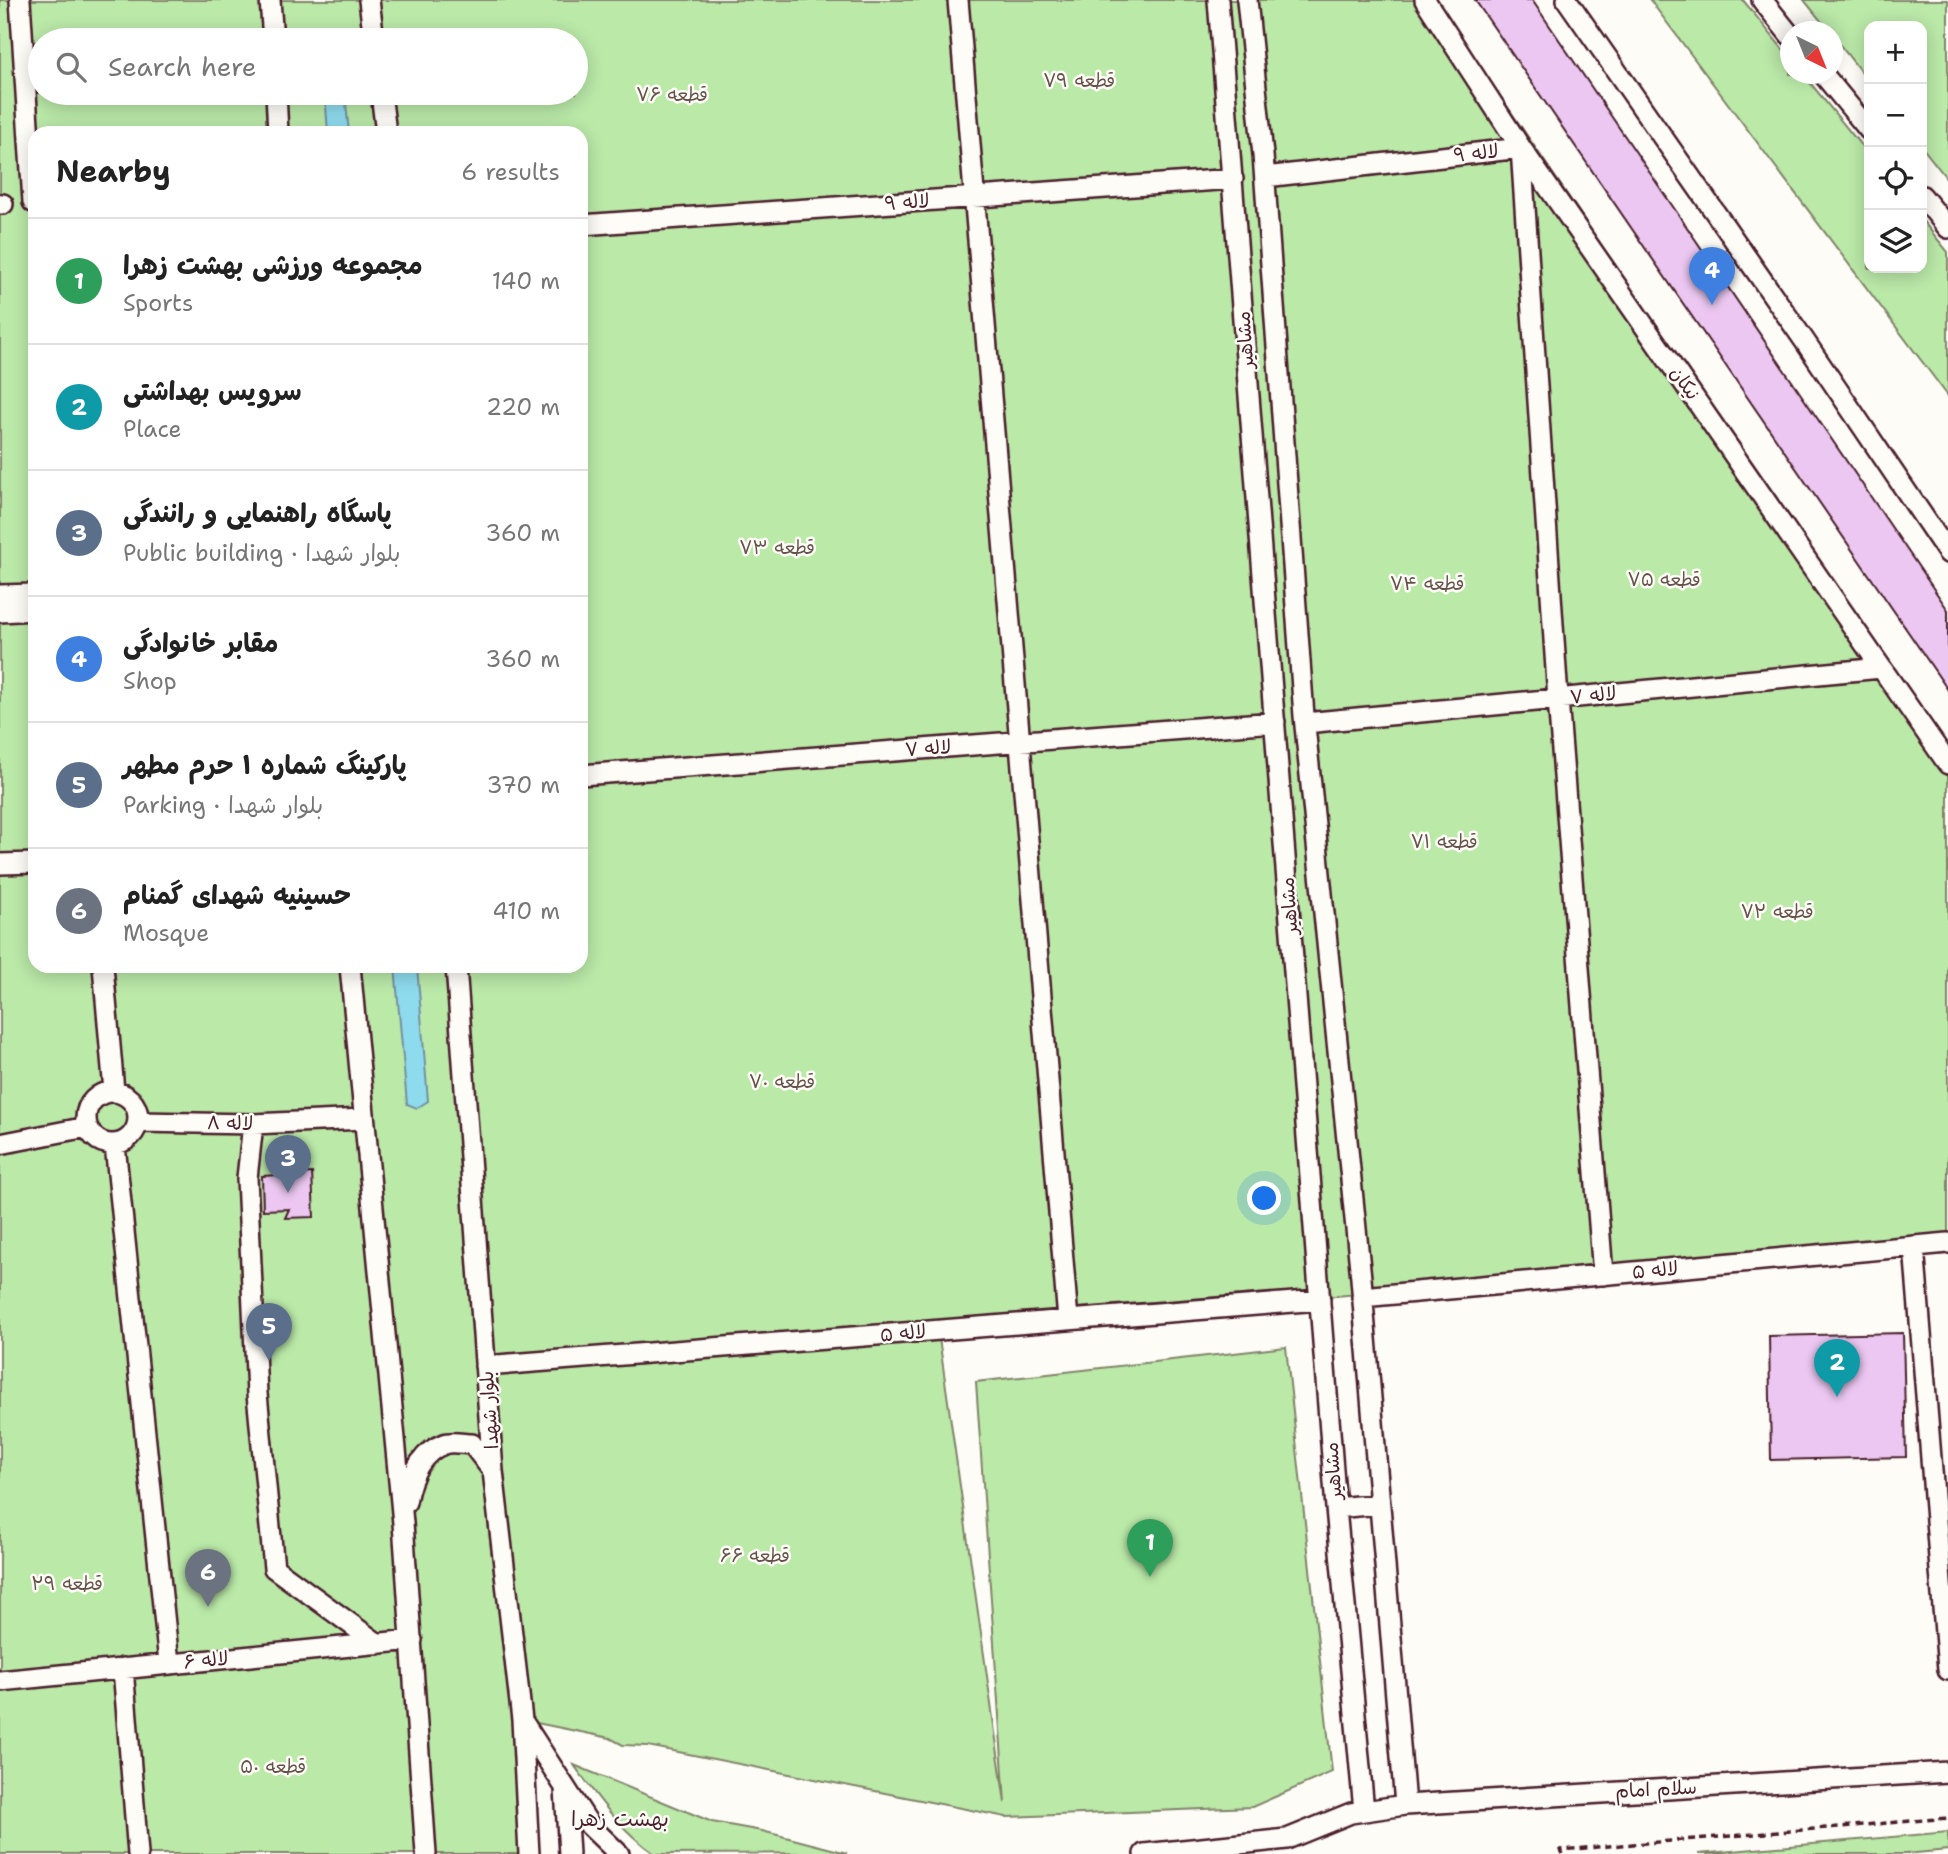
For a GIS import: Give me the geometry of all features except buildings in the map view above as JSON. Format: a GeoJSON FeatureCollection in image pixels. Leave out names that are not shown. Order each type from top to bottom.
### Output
{"type":"FeatureCollection","features":[{"type":"Feature","properties":{"kind":"street"},"geometry":{"type":"LineString","coordinates":[[20,0],[29,126]]}},
{"type":"Feature","properties":{"kind":"street"},"geometry":{"type":"LineString","coordinates":[[270,0],[272,28]]}},
{"type":"Feature","properties":{"kind":"street"},"geometry":{"type":"LineString","coordinates":[[369,0],[372,28]]}},
{"type":"Feature","properties":{"kind":"street"},"geometry":{"type":"LineString","coordinates":[[958,0],[1068,1320]]}},
{"type":"Feature","properties":{"kind":"street","name":"مشاهیر"},"geometry":{"type":"LineString","coordinates":[[1218,0],[1336,1508],[1364,1811]]}},
{"type":"Feature","properties":{"kind":"street","name":"مشاهیر"},"geometry":{"type":"LineString","coordinates":[[1247,0],[1265,177],[1305,723],[1362,1297],[1405,1805]]}},
{"type":"Feature","properties":{"kind":"street","name":"نیکان"},"geometry":{"type":"LineString","coordinates":[[1425,0],[1521,148],[1948,764]]}},
{"type":"Feature","properties":{"kind":"street"},"geometry":{"type":"LineString","coordinates":[[1567,0],[1948,553]]}},
{"type":"Feature","properties":{"kind":"street"},"geometry":{"type":"LineString","coordinates":[[1762,0],[1780,22]]}},
{"type":"Feature","properties":{"kind":"street"},"geometry":{"type":"LineString","coordinates":[[1831,84],[1864,124]]}},
{"type":"Feature","properties":{"kind":"street"},"geometry":{"type":"LineString","coordinates":[[277,105],[278,126]]}},
{"type":"Feature","properties":{"kind":"street"},"geometry":{"type":"LineString","coordinates":[[382,105],[385,126]]}},
{"type":"Feature","properties":{"kind":"street"},"geometry":{"type":"LineString","coordinates":[[1521,148],[1558,699],[1603,1275]]}},
{"type":"Feature","properties":{"kind":"street","name":"لاله ۹"},"geometry":{"type":"LineString","coordinates":[[1265,177],[1521,148]]}},
{"type":"Feature","properties":{"kind":"street","name":"لاله ۹"},"geometry":{"type":"LineString","coordinates":[[588,225],[1233,179]]}},
{"type":"Feature","properties":{"kind":"street"},"geometry":{"type":"LineString","coordinates":[[1927,202],[1948,228]]}},
{"type":"Feature","properties":{"kind":"street"},"geometry":{"type":"LineString","coordinates":[[0,596],[28,594]]}},
{"type":"Feature","properties":{"kind":"street"},"geometry":{"type":"LineString","coordinates":[[0,612],[28,610]]}},
{"type":"Feature","properties":{"kind":"street","name":"لاله ۷"},"geometry":{"type":"LineString","coordinates":[[1305,723],[1881,668]]}},
{"type":"Feature","properties":{"kind":"street","name":"لاله ۷"},"geometry":{"type":"LineString","coordinates":[[588,774],[1275,722]]}},
{"type":"Feature","properties":{"kind":"street"},"geometry":{"type":"LineString","coordinates":[[0,864],[28,863]]}},
{"type":"Feature","properties":{"kind":"street"},"geometry":{"type":"LineString","coordinates":[[104,973],[114,1091]]}},
{"type":"Feature","properties":{"kind":"street"},"geometry":{"type":"LineString","coordinates":[[351,973],[402,1523],[426,1854]]}},
{"type":"Feature","properties":{"kind":"street","name":"بلوار شهدا"},"geometry":{"type":"LineString","coordinates":[[457,973],[493,1471],[522,1720],[530,1854]]}},
{"type":"Feature","properties":{"kind":"street"},"geometry":{"type":"LineString","coordinates":[[114,1091],[122,1093],[136,1105],[139,1122],[131,1137],[115,1144],[98,1141],[87,1127],[87,1110],[91,1102],[105,1092],[114,1091]]}},
{"type":"Feature","properties":{"kind":"street","name":"لاله ۸"},"geometry":{"type":"LineString","coordinates":[[139,1122],[253,1124],[364,1119]]}},
{"type":"Feature","properties":{"kind":"street"},"geometry":{"type":"LineString","coordinates":[[253,1124],[247,1178],[256,1381],[274,1569],[378,1644]]}},
{"type":"Feature","properties":{"kind":"street"},"geometry":{"type":"LineString","coordinates":[[0,1144],[87,1127]]}},
{"type":"Feature","properties":{"kind":"street"},"geometry":{"type":"LineString","coordinates":[[115,1144],[169,1663]]}},
{"type":"Feature","properties":{"kind":"street","name":"لاله ۵"},"geometry":{"type":"LineString","coordinates":[[1362,1297],[1948,1243]]}},
{"type":"Feature","properties":{"kind":"street"},"geometry":{"type":"LineString","coordinates":[[1914,1247],[1948,1670]]}},
{"type":"Feature","properties":{"kind":"street","name":"لاله ۵"},"geometry":{"type":"LineString","coordinates":[[485,1366],[1320,1300]]}},
{"type":"Feature","properties":{"kind":"street"},"geometry":{"type":"LineString","coordinates":[[402,1523],[410,1479],[425,1457],[445,1444],[472,1444],[493,1471]]}},
{"type":"Feature","properties":{"kind":"street"},"geometry":{"type":"LineString","coordinates":[[1336,1508],[1379,1504]]}},
{"type":"Feature","properties":{"kind":"street","name":"لاله ۶"},"geometry":{"type":"LineString","coordinates":[[0,1681],[412,1640]]}},
{"type":"Feature","properties":{"kind":"street"},"geometry":{"type":"LineString","coordinates":[[123,1668],[138,1854]]}},
{"type":"Feature","properties":{"kind":"street"},"geometry":{"type":"LineString","coordinates":[[522,1720],[590,1826],[619,1854]]}},
{"type":"Feature","properties":{"kind":"street","name":"سلام امام"},"geometry":{"type":"LineString","coordinates":[[1144,1854],[1287,1839],[1351,1813],[1405,1805],[1948,1772]]}},
{"type":"Feature","properties":{"kind":"street"},"geometry":{"type":"LineString","coordinates":[[565,1787],[569,1854]]}},
{"type":"Feature","properties":{"kind":"path"},"geometry":{"type":"LineString","coordinates":[[1563,1854],[1561,1850],[1948,1818]]}},
{"type":"Feature","properties":{"kind":"green space"},"geometry":{"type":"Polygon","coordinates":[[[0,0],[1435,0],[1948,755],[1948,1242],[938,1331],[1005,1803],[976,1382],[1286,1347],[1332,1772],[1252,1807],[1006,1817],[648,1746],[623,1745],[610,1738],[522,1720],[537,1854],[0,1854],[0,0]]]}},
{"type":"Feature","properties":{"kind":"green space"},"geometry":{"type":"Polygon","coordinates":[[[1650,0],[1743,0],[1780,46],[1780,84],[1811,84],[1864,149],[1864,273],[1927,273],[1927,226],[1948,252],[1948,396],[1650,0]]]}},
{"type":"Feature","properties":{"kind":"green space"},"geometry":{"type":"Polygon","coordinates":[[[1804,0],[1948,0],[1948,180],[1927,153],[1927,21],[1864,21],[1864,76],[1843,49],[1843,21],[1821,21],[1804,0]]]}},
{"type":"Feature","properties":{"kind":"green space"},"geometry":{"type":"Polygon","coordinates":[[[574,1765],[712,1822],[762,1831],[847,1853],[655,1854],[621,1825],[574,1765]]]}},
{"type":"Feature","properties":{"kind":"green space"},"geometry":{"type":"Polygon","coordinates":[[[1948,1832],[1948,1850],[1905,1854],[1698,1854],[1948,1832]]]}},
{"type":"Feature","properties":{"kind":"water"},"geometry":{"type":"Polygon","coordinates":[[[326,105],[346,105],[348,126],[327,126],[326,105]]]}},
{"type":"Feature","properties":{"kind":"water"},"geometry":{"type":"Polygon","coordinates":[[[396,973],[418,973],[428,1101],[417,1108],[407,1104],[396,973]]]}},
{"type":"Feature","properties":{"kind":"place","name":"مقابر خانوادگی"},"geometry":{"type":"Point","coordinates":[1712,305]}},
{"type":"Feature","properties":{"kind":"place","name":"پاسگاه راهنمایی و رانندگی"},"geometry":{"type":"Point","coordinates":[288,1193]}},
{"type":"Feature","properties":{"kind":"place","name":"پارکینگ شماره ۱ حرم مطهر"},"geometry":{"type":"Point","coordinates":[269,1361]}},
{"type":"Feature","properties":{"kind":"place","name":"سرویس بهداشتی"},"geometry":{"type":"Point","coordinates":[1837,1397]}},
{"type":"Feature","properties":{"kind":"place","name":"مجموعه ورزشی بهشت زهرا"},"geometry":{"type":"Point","coordinates":[1150,1577]}},
{"type":"Feature","properties":{"kind":"place","name":"حسینیه شهدای گمنام"},"geometry":{"type":"Point","coordinates":[208,1607]}},
{"type":"Feature","properties":{"kind":"district","name":"بهشت زهرا"},"geometry":{"type":"Point","coordinates":[620,1819]}},
{"type":"Feature","properties":{"kind":"park label","name":"قطعه ۷۹"},"geometry":{"type":"Point","coordinates":[1079,80]}},
{"type":"Feature","properties":{"kind":"park label","name":"قطعه ۷۶"},"geometry":{"type":"Point","coordinates":[672,94]}},
{"type":"Feature","properties":{"kind":"park label","name":"قطعه ۷۳"},"geometry":{"type":"Point","coordinates":[777,547]}},
{"type":"Feature","properties":{"kind":"park label","name":"قطعه ۷۵"},"geometry":{"type":"Point","coordinates":[1664,579]}},
{"type":"Feature","properties":{"kind":"park label","name":"قطعه ۷۴"},"geometry":{"type":"Point","coordinates":[1427,583]}},
{"type":"Feature","properties":{"kind":"park label","name":"قطعه ۷۱"},"geometry":{"type":"Point","coordinates":[1444,841]}},
{"type":"Feature","properties":{"kind":"park label","name":"قطعه ۷۲"},"geometry":{"type":"Point","coordinates":[1777,911]}},
{"type":"Feature","properties":{"kind":"park label","name":"قطعه ۷۰"},"geometry":{"type":"Point","coordinates":[782,1081]}},
{"type":"Feature","properties":{"kind":"park label","name":"قطعه ۶۶"},"geometry":{"type":"Point","coordinates":[755,1555]}},
{"type":"Feature","properties":{"kind":"park label","name":"قطعه ۲۹"},"geometry":{"type":"Point","coordinates":[67,1583]}},
{"type":"Feature","properties":{"kind":"park label","name":"قطعه ۵۰"},"geometry":{"type":"Point","coordinates":[273,1766]}}]}
